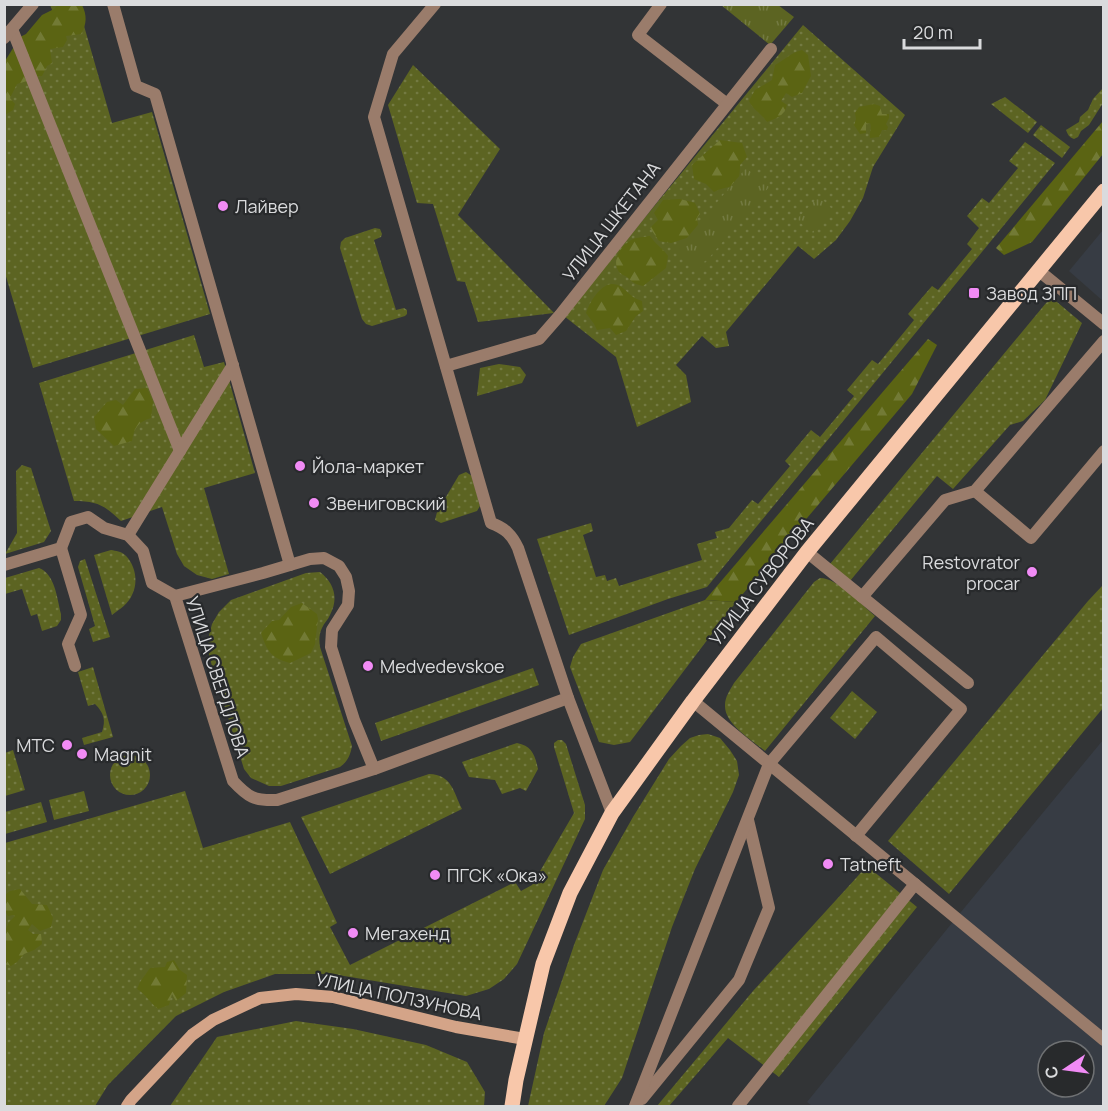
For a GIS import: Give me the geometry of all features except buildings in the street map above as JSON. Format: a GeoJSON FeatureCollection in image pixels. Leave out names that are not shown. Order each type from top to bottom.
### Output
{"type":"FeatureCollection","features":[{"type":"Feature","properties":{"kind":"main road","name":"УЛИЦА СУВОРОВА"},"geometry":{"type":"LineString","coordinates":[[512,1107],[516,1080],[543,964],[570,893],[612,813],[693,701],[807,552],[1104,191]]}},
{"type":"Feature","properties":{"kind":"main road","name":"УЛИЦА ПОЛЗУНОВА"},"geometry":{"type":"LineString","coordinates":[[127,1107],[192,1035],[213,1020],[260,998],[296,994],[333,997],[456,1027],[525,1039]]}},
{"type":"Feature","properties":{"kind":"street"},"geometry":{"type":"LineString","coordinates":[[33,4],[8,33],[180,451]]}},
{"type":"Feature","properties":{"kind":"street"},"geometry":{"type":"LineString","coordinates":[[113,4],[136,86],[155,94],[290,565]]}},
{"type":"Feature","properties":{"kind":"street"},"geometry":{"type":"LineString","coordinates":[[435,4],[393,54],[374,117],[491,523],[501,527],[513,537],[518,548],[568,698],[612,813]]}},
{"type":"Feature","properties":{"kind":"street"},"geometry":{"type":"LineString","coordinates":[[661,4],[638,35],[727,104]]}},
{"type":"Feature","properties":{"kind":"street","name":"УЛИЦА ШКЕТАНА"},"geometry":{"type":"LineString","coordinates":[[446,366],[539,339],[771,49]]}},
{"type":"Feature","properties":{"kind":"street"},"geometry":{"type":"LineString","coordinates":[[1038,270],[1104,324]]}},
{"type":"Feature","properties":{"kind":"street"},"geometry":{"type":"LineString","coordinates":[[862,597],[945,500],[975,491],[1104,341]]}},
{"type":"Feature","properties":{"kind":"street"},"geometry":{"type":"LineString","coordinates":[[75,666],[68,644],[81,615],[61,548],[71,522],[88,517],[104,528],[128,536],[233,365]]}},
{"type":"Feature","properties":{"kind":"street"},"geometry":{"type":"LineString","coordinates":[[975,491],[1031,538],[1104,451]]}},
{"type":"Feature","properties":{"kind":"street","name":"УЛИЦА СВЕРДЛОВА"},"geometry":{"type":"LineString","coordinates":[[128,536],[143,551],[152,583],[175,596],[230,774],[244,793],[262,801],[277,800],[374,769]]}},
{"type":"Feature","properties":{"kind":"street"},"geometry":{"type":"LineString","coordinates":[[4,565],[61,548]]}},
{"type":"Feature","properties":{"kind":"street"},"geometry":{"type":"LineString","coordinates":[[807,552],[968,683]]}},
{"type":"Feature","properties":{"kind":"street"},"geometry":{"type":"LineString","coordinates":[[175,596],[262,569],[310,559],[324,558],[339,566],[346,577],[349,591],[348,605],[332,630],[331,647],[354,720],[374,769],[568,698]]}},
{"type":"Feature","properties":{"kind":"street"},"geometry":{"type":"LineString","coordinates":[[635,1107],[769,764],[876,637],[961,709],[856,836]]}},
{"type":"Feature","properties":{"kind":"street"},"geometry":{"type":"LineString","coordinates":[[693,701],[1104,1040]]}},
{"type":"Feature","properties":{"kind":"street"},"geometry":{"type":"LineString","coordinates":[[635,1107],[739,980],[769,908],[748,819]]}},
{"type":"Feature","properties":{"kind":"street"},"geometry":{"type":"LineString","coordinates":[[738,1107],[915,884]]}},
{"type":"Feature","properties":{"kind":"shaded area"},"geometry":{"type":"Polygon","coordinates":[[[1103,230],[1103,301],[1069,271],[1103,230]]]}},
{"type":"Feature","properties":{"kind":"shaded area"},"geometry":{"type":"Polygon","coordinates":[[[1103,740],[1103,1106],[812,1106],[807,1102],[1103,740]]]}},
{"type":"Feature","properties":{"kind":"green space"},"geometry":{"type":"Polygon","coordinates":[[[50,5],[78,5],[112,123],[152,112],[210,314],[33,368],[5,273],[5,79],[56,19],[50,5]]]}},
{"type":"Feature","properties":{"kind":"green space"},"geometry":{"type":"Polygon","coordinates":[[[58,5],[82,5],[86,20],[83,30],[81,34],[66,36],[67,40],[63,47],[50,49],[52,63],[47,66],[42,76],[30,77],[27,81],[17,84],[10,98],[15,104],[13,110],[5,115],[5,61],[20,37],[26,34],[42,15],[58,5]]]}},
{"type":"Feature","properties":{"kind":"green space"},"geometry":{"type":"Polygon","coordinates":[[[721,5],[778,5],[794,17],[770,45],[721,5]]]}},
{"type":"Feature","properties":{"kind":"green space"},"geometry":{"type":"Polygon","coordinates":[[[803,25],[905,115],[873,167],[863,198],[836,240],[814,259],[798,246],[726,332],[729,346],[716,348],[702,336],[676,365],[686,375],[691,402],[637,427],[616,357],[564,316],[803,25]]]}},
{"type":"Feature","properties":{"kind":"green space"},"geometry":{"type":"Polygon","coordinates":[[[802,50],[808,55],[811,76],[802,93],[792,97],[786,93],[781,101],[787,105],[784,112],[767,122],[749,101],[755,90],[772,80],[775,65],[791,54],[802,50]]]}},
{"type":"Feature","properties":{"kind":"green space"},"geometry":{"type":"Polygon","coordinates":[[[413,65],[500,149],[458,215],[554,313],[478,322],[465,282],[457,281],[433,204],[417,203],[388,105],[413,65]]]}},
{"type":"Feature","properties":{"kind":"green space"},"geometry":{"type":"Polygon","coordinates":[[[1103,88],[1103,103],[1089,125],[1074,139],[1068,135],[1066,130],[1079,122],[1080,117],[1088,110],[1093,99],[1103,88]]]}},
{"type":"Feature","properties":{"kind":"green space"},"geometry":{"type":"Polygon","coordinates":[[[1005,97],[1037,122],[1028,133],[991,104],[1005,97]]]}},
{"type":"Feature","properties":{"kind":"green space"},"geometry":{"type":"Polygon","coordinates":[[[874,104],[880,106],[882,114],[889,114],[886,124],[888,127],[887,130],[882,130],[879,137],[870,138],[870,123],[866,124],[866,133],[860,134],[854,125],[855,113],[859,107],[874,104]]]}},
{"type":"Feature","properties":{"kind":"green space"},"geometry":{"type":"Polygon","coordinates":[[[1103,121],[1103,154],[1032,242],[1004,255],[996,248],[1103,121]]]}},
{"type":"Feature","properties":{"kind":"green space"},"geometry":{"type":"Polygon","coordinates":[[[1041,125],[1070,147],[1062,158],[1033,135],[1041,125]]]}},
{"type":"Feature","properties":{"kind":"green space"},"geometry":{"type":"Polygon","coordinates":[[[720,140],[742,143],[747,157],[740,165],[737,183],[714,192],[706,184],[694,179],[692,165],[720,140]]]}},
{"type":"Feature","properties":{"kind":"green space"},"geometry":{"type":"Polygon","coordinates":[[[1025,142],[1055,163],[707,587],[569,635],[537,539],[591,523],[593,531],[583,535],[596,577],[605,575],[607,581],[616,578],[619,586],[702,560],[697,544],[717,538],[715,532],[729,528],[752,500],[758,504],[790,466],[785,461],[811,430],[820,437],[854,396],[847,390],[872,360],[878,364],[914,320],[908,314],[932,286],[938,290],[972,249],[967,244],[979,228],[967,216],[982,198],[989,203],[1018,168],[1009,161],[1025,142]]]}},
{"type":"Feature","properties":{"kind":"green space"},"geometry":{"type":"Polygon","coordinates":[[[746,168],[769,187],[698,271],[675,252],[746,168]]]}},
{"type":"Feature","properties":{"kind":"green space"},"geometry":{"type":"Polygon","coordinates":[[[819,196],[834,211],[812,234],[797,219],[819,196]]]}},
{"type":"Feature","properties":{"kind":"green space"},"geometry":{"type":"Polygon","coordinates":[[[680,199],[695,203],[700,214],[697,218],[699,232],[671,243],[659,241],[650,228],[658,220],[654,213],[663,200],[680,199]]]}},
{"type":"Feature","properties":{"kind":"green space"},"geometry":{"type":"Polygon","coordinates":[[[375,228],[380,229],[382,234],[374,240],[396,310],[404,308],[407,314],[372,326],[366,324],[362,319],[340,248],[345,238],[375,228]]]}},
{"type":"Feature","properties":{"kind":"green space"},"geometry":{"type":"Polygon","coordinates":[[[650,236],[668,256],[666,268],[643,286],[634,283],[619,272],[616,263],[621,250],[631,240],[650,236]]]}},
{"type":"Feature","properties":{"kind":"green space"},"geometry":{"type":"Polygon","coordinates":[[[611,284],[620,286],[642,301],[643,311],[636,316],[626,331],[616,335],[610,328],[597,330],[586,313],[599,291],[611,284]]]}},
{"type":"Feature","properties":{"kind":"green space"},"geometry":{"type":"Polygon","coordinates":[[[1051,297],[1082,323],[1045,400],[1023,421],[1010,425],[953,489],[937,476],[850,581],[830,564],[1051,297]]]}},
{"type":"Feature","properties":{"kind":"green space"},"geometry":{"type":"Polygon","coordinates":[[[194,335],[204,367],[224,362],[255,473],[204,488],[229,574],[212,579],[197,575],[184,566],[177,554],[162,507],[121,521],[100,505],[74,501],[39,383],[194,335]]]}},
{"type":"Feature","properties":{"kind":"green space"},"geometry":{"type":"Polygon","coordinates":[[[928,339],[937,345],[912,394],[736,602],[705,600],[928,339]]]}},
{"type":"Feature","properties":{"kind":"green space"},"geometry":{"type":"Polygon","coordinates":[[[499,364],[520,367],[526,375],[522,383],[477,396],[480,368],[499,364]]]}},
{"type":"Feature","properties":{"kind":"green space"},"geometry":{"type":"Polygon","coordinates":[[[147,388],[153,402],[151,418],[137,426],[132,441],[114,446],[96,429],[94,417],[107,402],[116,400],[123,405],[135,389],[147,388]]]}},
{"type":"Feature","properties":{"kind":"green space"},"geometry":{"type":"Polygon","coordinates":[[[22,465],[31,468],[51,531],[44,542],[5,554],[17,533],[16,471],[22,465]]]}},
{"type":"Feature","properties":{"kind":"green space"},"geometry":{"type":"Polygon","coordinates":[[[466,472],[472,476],[480,506],[477,511],[441,523],[435,520],[437,512],[459,475],[466,472]]]}},
{"type":"Feature","properties":{"kind":"green space"},"geometry":{"type":"Polygon","coordinates":[[[111,550],[122,553],[128,559],[135,579],[134,590],[130,598],[112,615],[94,555],[111,550]]]}},
{"type":"Feature","properties":{"kind":"green space"},"geometry":{"type":"Polygon","coordinates":[[[85,559],[110,637],[93,642],[89,629],[95,626],[78,567],[80,561],[85,559]]]}},
{"type":"Feature","properties":{"kind":"green space"},"geometry":{"type":"Polygon","coordinates":[[[39,568],[49,575],[52,581],[61,614],[61,620],[57,626],[42,631],[37,614],[31,616],[22,589],[5,594],[5,578],[39,568]]]}},
{"type":"Feature","properties":{"kind":"green space"},"geometry":{"type":"Polygon","coordinates":[[[320,572],[332,586],[334,603],[320,633],[320,647],[352,746],[347,760],[340,767],[281,786],[269,786],[251,778],[244,769],[209,656],[208,639],[212,624],[219,612],[231,600],[306,573],[320,572]]]}},
{"type":"Feature","properties":{"kind":"green space"},"geometry":{"type":"Polygon","coordinates":[[[820,578],[842,587],[875,616],[765,751],[746,737],[729,719],[726,712],[726,699],[734,683],[814,582],[820,578]]]}},
{"type":"Feature","properties":{"kind":"green space"},"geometry":{"type":"Polygon","coordinates":[[[1103,585],[1103,708],[949,894],[888,841],[1103,585]]]}},
{"type":"Feature","properties":{"kind":"green space"},"geometry":{"type":"Polygon","coordinates":[[[705,600],[736,602],[630,742],[614,745],[599,742],[570,667],[581,644],[705,600]]]}},
{"type":"Feature","properties":{"kind":"green space"},"geometry":{"type":"Polygon","coordinates":[[[302,603],[317,614],[315,644],[311,653],[290,663],[278,659],[271,653],[261,633],[272,621],[279,620],[291,607],[302,603]]]}},
{"type":"Feature","properties":{"kind":"green space"},"geometry":{"type":"Polygon","coordinates":[[[93,667],[113,737],[84,745],[82,738],[102,732],[104,724],[98,707],[95,704],[88,706],[78,672],[93,667]]]}},
{"type":"Feature","properties":{"kind":"green space"},"geometry":{"type":"Polygon","coordinates":[[[533,668],[539,685],[381,741],[375,723],[533,668]]]}},
{"type":"Feature","properties":{"kind":"green space"},"geometry":{"type":"Polygon","coordinates":[[[852,691],[877,712],[855,739],[830,718],[852,691]]]}},
{"type":"Feature","properties":{"kind":"green space"},"geometry":{"type":"Polygon","coordinates":[[[708,734],[720,738],[730,750],[737,761],[739,775],[695,869],[672,927],[622,1078],[604,1106],[528,1106],[544,1033],[603,870],[669,759],[690,738],[708,734]]]}},
{"type":"Feature","properties":{"kind":"green space"},"geometry":{"type":"Polygon","coordinates":[[[558,740],[566,744],[585,805],[585,819],[517,964],[504,979],[489,989],[466,996],[332,974],[275,974],[224,992],[176,1016],[108,1085],[95,1106],[5,1106],[5,843],[185,791],[203,848],[290,822],[337,923],[330,927],[350,965],[515,882],[521,891],[532,885],[574,813],[554,747],[554,743],[558,740]]]}},
{"type":"Feature","properties":{"kind":"green space"},"geometry":{"type":"Polygon","coordinates":[[[517,743],[526,746],[532,752],[538,769],[526,791],[520,788],[502,794],[495,780],[469,777],[462,762],[517,743]]]}},
{"type":"Feature","properties":{"kind":"green space"},"geometry":{"type":"Polygon","coordinates":[[[13,750],[25,790],[5,796],[5,753],[13,750]]]}},
{"type":"Feature","properties":{"kind":"green space"},"geometry":{"type":"Polygon","coordinates":[[[130,755],[144,761],[150,775],[144,789],[130,795],[116,789],[110,775],[116,761],[130,755]]]}},
{"type":"Feature","properties":{"kind":"green space"},"geometry":{"type":"Polygon","coordinates":[[[429,774],[443,777],[451,785],[462,809],[330,874],[301,817],[429,774]]]}},
{"type":"Feature","properties":{"kind":"green space"},"geometry":{"type":"Polygon","coordinates":[[[84,791],[89,811],[54,820],[49,800],[84,791]]]}},
{"type":"Feature","properties":{"kind":"green space"},"geometry":{"type":"Polygon","coordinates":[[[41,802],[47,822],[5,834],[5,812],[41,802]]]}},
{"type":"Feature","properties":{"kind":"green space"},"geometry":{"type":"Polygon","coordinates":[[[867,866],[917,907],[779,1077],[728,1038],[669,1106],[657,1106],[753,991],[867,866]]]}},
{"type":"Feature","properties":{"kind":"green space"},"geometry":{"type":"Polygon","coordinates":[[[20,889],[32,904],[47,905],[53,918],[51,927],[40,931],[32,924],[28,930],[33,934],[41,934],[42,944],[24,954],[11,966],[5,964],[5,929],[15,916],[8,916],[5,911],[5,895],[10,891],[20,889]]]}},
{"type":"Feature","properties":{"kind":"green space"},"geometry":{"type":"Polygon","coordinates":[[[174,960],[180,970],[187,975],[186,993],[176,1001],[172,994],[169,1005],[158,1009],[137,989],[150,968],[165,967],[167,962],[174,960]]]}},
{"type":"Feature","properties":{"kind":"green space"},"geometry":{"type":"Polygon","coordinates":[[[296,1021],[353,1029],[426,1045],[467,1062],[485,1092],[484,1106],[170,1106],[217,1037],[296,1021]]]}},
{"type":"Feature","properties":{"kind":"place","name":"Лайвер"},"geometry":{"type":"Point","coordinates":[223,206]}},
{"type":"Feature","properties":{"kind":"place","name":"Завод ЗПП"},"geometry":{"type":"Point","coordinates":[974,293]}},
{"type":"Feature","properties":{"kind":"place","name":"Йола-маркет"},"geometry":{"type":"Point","coordinates":[300,466]}},
{"type":"Feature","properties":{"kind":"place","name":"Звениговский"},"geometry":{"type":"Point","coordinates":[314,503]}},
{"type":"Feature","properties":{"kind":"place","name":"Restovrator procar"},"geometry":{"type":"Point","coordinates":[1032,572]}},
{"type":"Feature","properties":{"kind":"place","name":"Medvedevskoe"},"geometry":{"type":"Point","coordinates":[368,666]}},
{"type":"Feature","properties":{"kind":"place","name":"МТС"},"geometry":{"type":"Point","coordinates":[67,745]}},
{"type":"Feature","properties":{"kind":"place","name":"Magnit"},"geometry":{"type":"Point","coordinates":[82,754]}},
{"type":"Feature","properties":{"kind":"place","name":"Tatneft"},"geometry":{"type":"Point","coordinates":[828,864]}},
{"type":"Feature","properties":{"kind":"place","name":"ПГСК «Ока»"},"geometry":{"type":"Point","coordinates":[435,875]}},
{"type":"Feature","properties":{"kind":"place","name":"Мегахенд"},"geometry":{"type":"Point","coordinates":[353,933]}}]}
